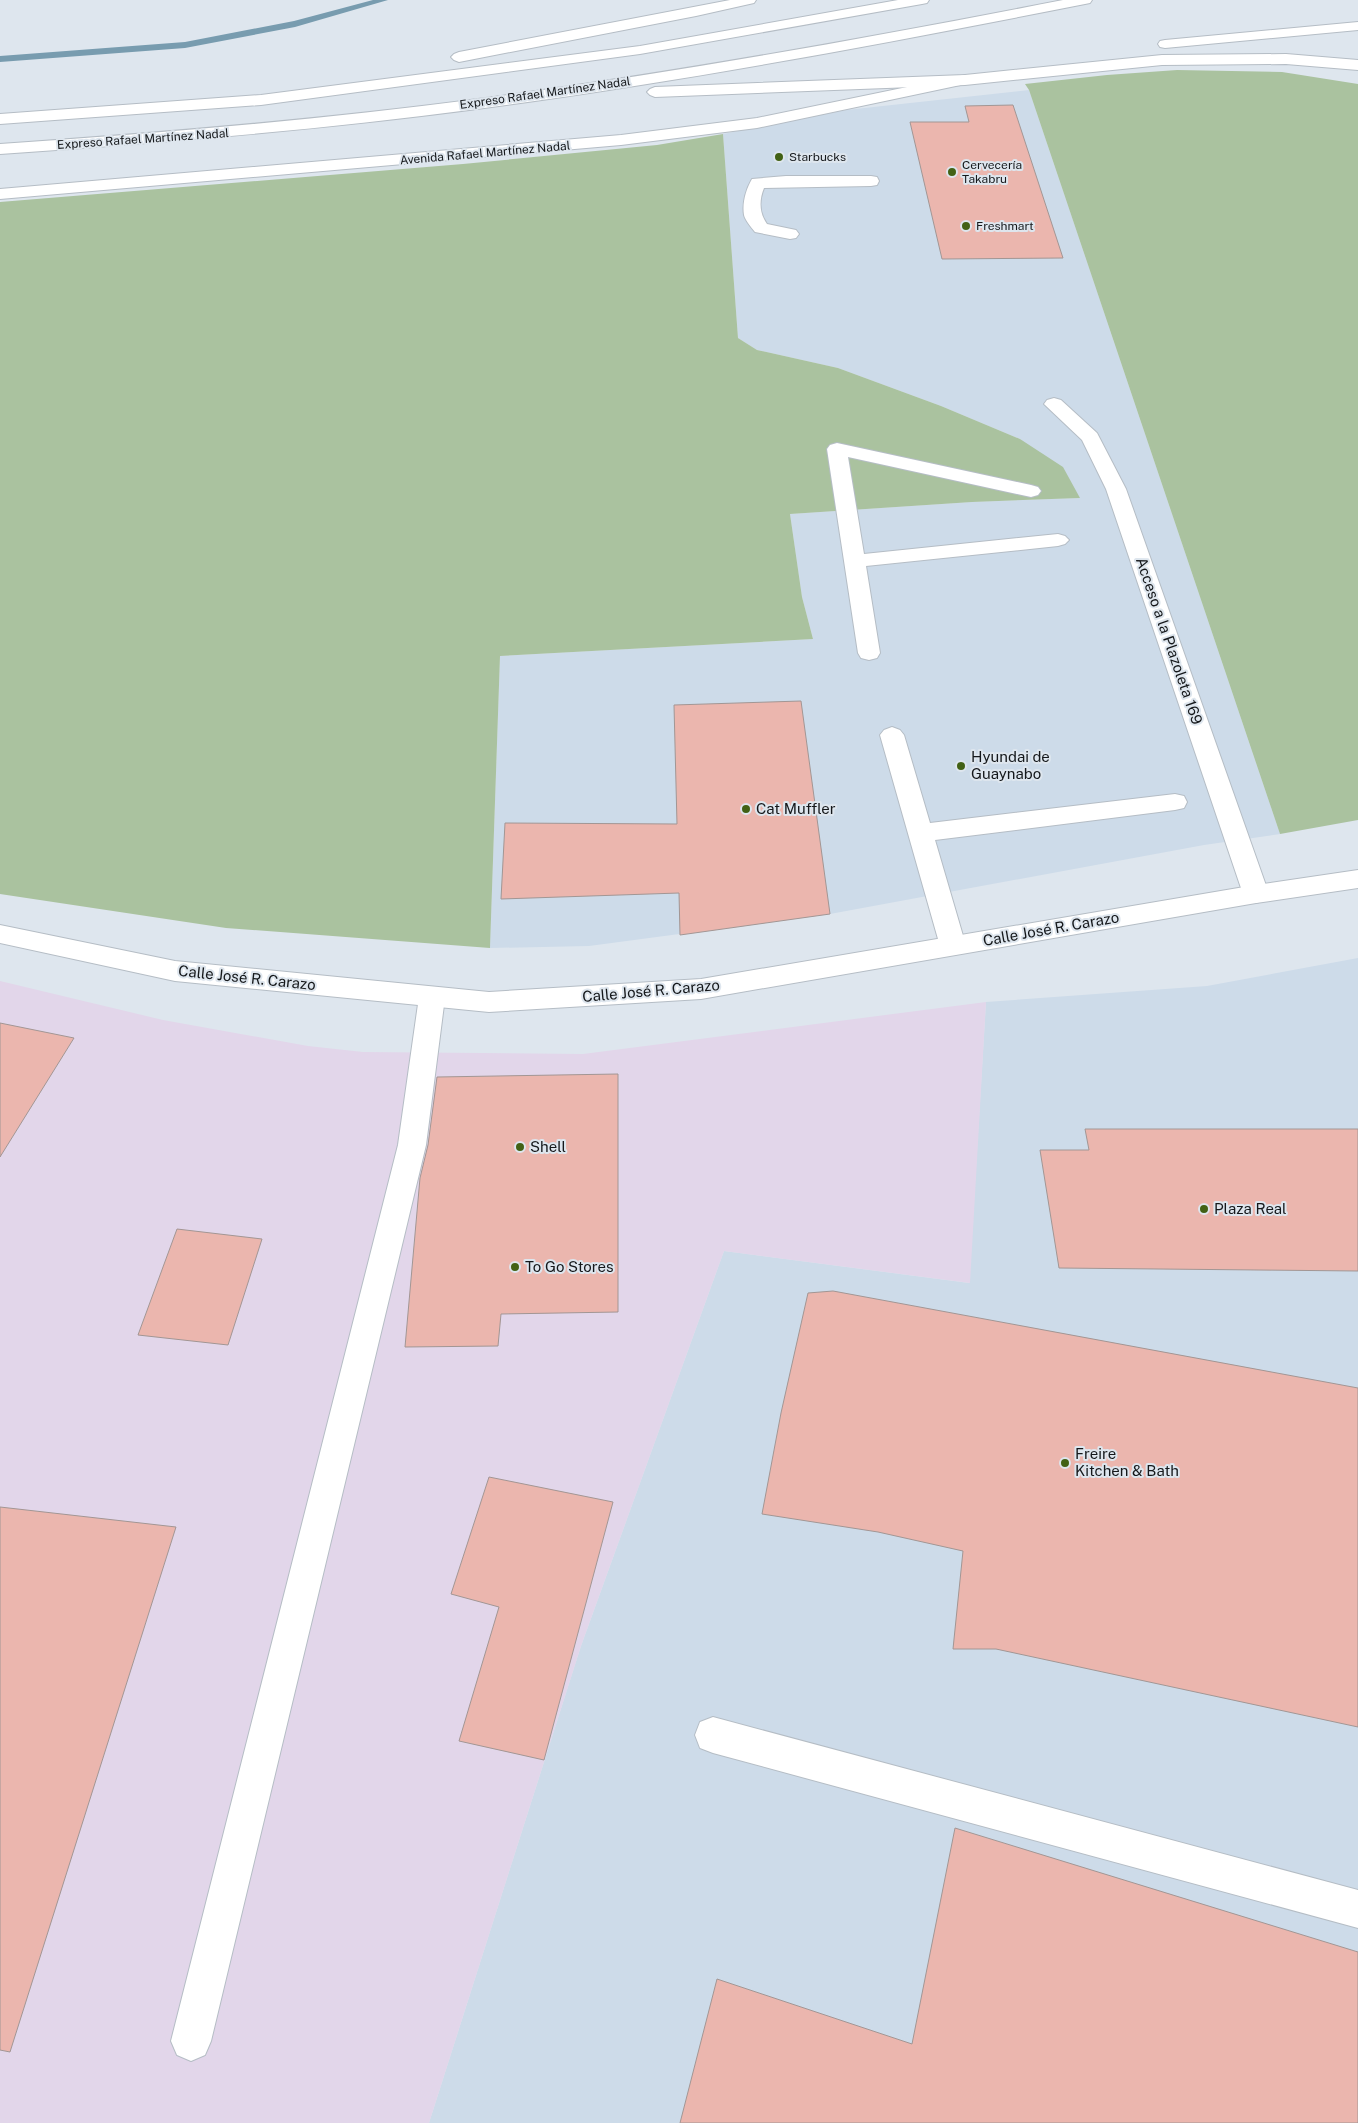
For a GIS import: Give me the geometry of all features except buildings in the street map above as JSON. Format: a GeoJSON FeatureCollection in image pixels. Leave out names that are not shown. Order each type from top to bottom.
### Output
{"type":"FeatureCollection","features":[{"type":"Feature","properties":{"kind":"main road"},"geometry":{"type":"LineString","coordinates":[[261,100],[436,61],[687,14],[749,0]]}},
{"type":"Feature","properties":{"kind":"main road","name":"Expreso Rafael Martínez Nadal"},"geometry":{"type":"LineString","coordinates":[[0,119],[261,100],[640,50],[922,0]]}},
{"type":"Feature","properties":{"kind":"main road","name":"Expreso Rafael Martínez Nadal"},"geometry":{"type":"LineString","coordinates":[[0,149],[192,136],[390,115],[538,96],[772,58],[1085,0]]}},
{"type":"Feature","properties":{"kind":"main road"},"geometry":{"type":"LineString","coordinates":[[1146,46],[1358,26]]}},
{"type":"Feature","properties":{"kind":"main road"},"geometry":{"type":"LineString","coordinates":[[1162,60],[1216,49],[1331,36],[1358,30]]}},
{"type":"Feature","properties":{"kind":"main road"},"geometry":{"type":"LineString","coordinates":[[538,96],[965,80],[1162,60],[1286,59],[1358,65]]}},
{"type":"Feature","properties":{"kind":"main road"},"geometry":{"type":"LineString","coordinates":[[714,90],[926,67]]}},
{"type":"Feature","properties":{"kind":"main road","name":"Avenida Rafael Martínez Nadal"},"geometry":{"type":"LineString","coordinates":[[0,194],[621,140],[757,123],[965,80]]}},
{"type":"Feature","properties":{"kind":"main road"},"geometry":{"type":"LineString","coordinates":[[790,234],[761,228],[752,216],[753,195],[758,183],[786,181],[871,181]]}},
{"type":"Feature","properties":{"kind":"main road","name":"Acceso a la Plazoleta 169"},"geometry":{"type":"LineString","coordinates":[[1054,404],[1090,437],[1116,489],[1256,894]]}},
{"type":"Feature","properties":{"kind":"main road"},"geometry":{"type":"LineString","coordinates":[[869,653],[837,449],[1031,491]]}},
{"type":"Feature","properties":{"kind":"main road"},"geometry":{"type":"LineString","coordinates":[[854,562],[1058,540]]}},
{"type":"Feature","properties":{"kind":"main road"},"geometry":{"type":"LineString","coordinates":[[892,735],[953,946]]}},
{"type":"Feature","properties":{"kind":"main road"},"geometry":{"type":"LineString","coordinates":[[920,833],[1175,802]]}},
{"type":"Feature","properties":{"kind":"main road","name":"Calle José R. Carazo"},"geometry":{"type":"LineString","coordinates":[[0,934],[175,971],[432,998],[489,1002],[701,990],[1256,894],[1358,879]]}},
{"type":"Feature","properties":{"kind":"main road"},"geometry":{"type":"LineString","coordinates":[[191,2041],[412,1145],[432,998]]}},
{"type":"Feature","properties":{"kind":"main road"},"geometry":{"type":"LineString","coordinates":[[713,1735],[1358,1909]]}},
{"type":"Feature","properties":{"kind":"shaded area"},"geometry":{"type":"Polygon","coordinates":[[[1029,90],[1280,834],[1204,845],[830,914],[589,946],[490,948],[500,656],[813,639],[802,597],[790,514],[972,502],[1080,498],[1020,439],[941,406],[838,368],[757,350],[738,338],[723,134],[846,110],[1029,90]]]}},
{"type":"Feature","properties":{"kind":"shaded area"},"geometry":{"type":"Polygon","coordinates":[[[1358,958],[1358,2123],[429,2123],[581,1646],[724,1251],[969,1283],[986,1002],[1207,986],[1358,958]]]}},
{"type":"Feature","properties":{"kind":"shaded area"},"geometry":{"type":"Polygon","coordinates":[[[0,981],[163,1020],[308,1046],[363,1052],[583,1054],[986,1002],[970,1283],[724,1251],[581,1646],[429,2123],[0,2123],[0,981]]]}},
{"type":"Feature","properties":{"kind":"green space"},"geometry":{"type":"Polygon","coordinates":[[[1177,70],[1282,72],[1358,84],[1358,820],[1280,834],[1029,90],[1025,84],[1177,70]]]}},
{"type":"Feature","properties":{"kind":"green space"},"geometry":{"type":"Polygon","coordinates":[[[723,134],[738,338],[757,350],[838,368],[941,406],[1020,439],[1063,467],[1080,498],[972,502],[790,514],[802,597],[813,639],[500,656],[490,948],[226,928],[0,894],[0,202],[463,164],[657,145],[723,134]]]}},
{"type":"Feature","properties":{"kind":"waterway"},"geometry":{"type":"LineString","coordinates":[[0,59],[185,45],[295,24],[383,0]]}},
{"type":"Feature","properties":{"kind":"place","name":"Starbucks"},"geometry":{"type":"Point","coordinates":[779,157]}},
{"type":"Feature","properties":{"kind":"place","name":"Cervecería Takabru"},"geometry":{"type":"Point","coordinates":[952,172]}},
{"type":"Feature","properties":{"kind":"place","name":"Freshmart"},"geometry":{"type":"Point","coordinates":[966,226]}},
{"type":"Feature","properties":{"kind":"place","name":"Hyundai de Guaynabo"},"geometry":{"type":"Point","coordinates":[961,766]}},
{"type":"Feature","properties":{"kind":"place","name":"Cat Muffler"},"geometry":{"type":"Point","coordinates":[746,809]}},
{"type":"Feature","properties":{"kind":"place","name":"Shell"},"geometry":{"type":"Point","coordinates":[520,1147]}},
{"type":"Feature","properties":{"kind":"place","name":"Plaza Real"},"geometry":{"type":"Point","coordinates":[1204,1209]}},
{"type":"Feature","properties":{"kind":"place","name":"To Go Stores"},"geometry":{"type":"Point","coordinates":[515,1267]}},
{"type":"Feature","properties":{"kind":"place","name":"Freire Kitchen & Bath"},"geometry":{"type":"Point","coordinates":[1065,1463]}}]}
